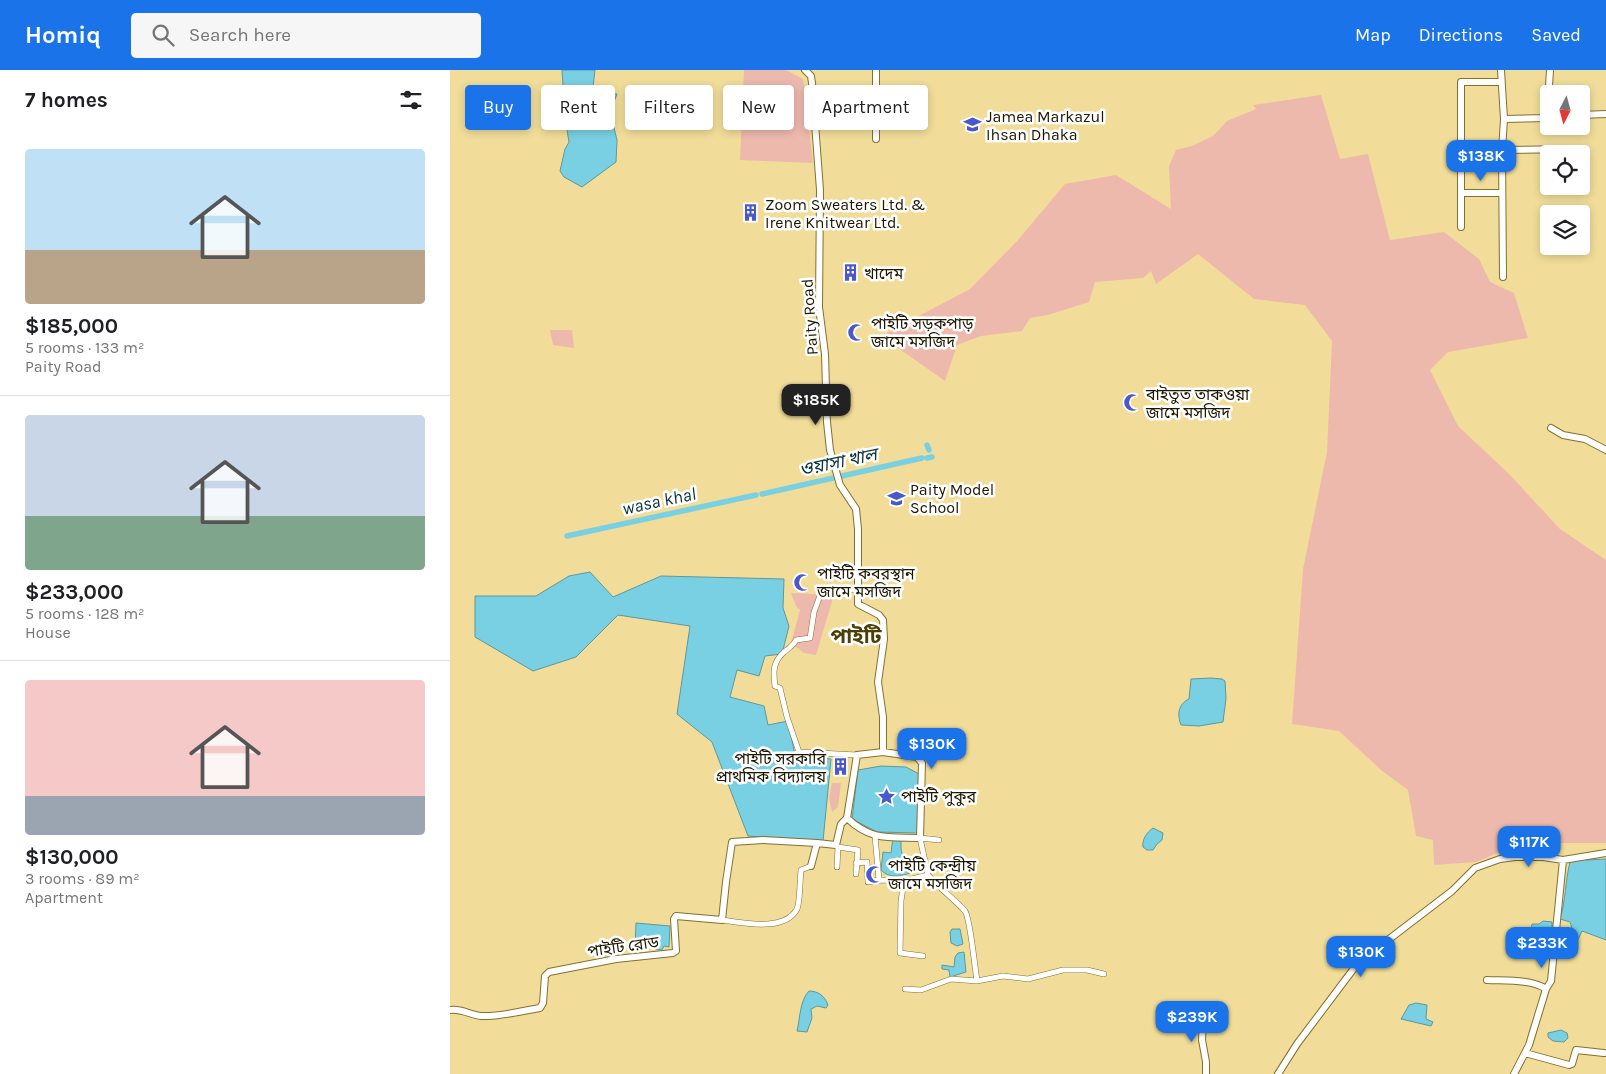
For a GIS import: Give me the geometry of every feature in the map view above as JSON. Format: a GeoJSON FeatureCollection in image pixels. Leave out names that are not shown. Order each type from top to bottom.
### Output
{"type":"FeatureCollection","features":[{"type":"Feature","properties":{"kind":"street","name":"Paity Road"},"geometry":{"type":"LineString","coordinates":[[805,70],[811,76],[812,82],[820,190],[819,307],[825,354],[827,422],[830,450],[840,485],[856,509],[858,529],[858,604],[880,615],[884,620],[884,639],[878,682],[883,752]]}},
{"type":"Feature","properties":{"kind":"street"},"geometry":{"type":"LineString","coordinates":[[876,70],[876,139]]}},
{"type":"Feature","properties":{"kind":"street"},"geometry":{"type":"LineString","coordinates":[[1501,70],[1504,119],[1502,150],[1503,277]]}},
{"type":"Feature","properties":{"kind":"street"},"geometry":{"type":"LineString","coordinates":[[1549,85],[1550,70]]}},
{"type":"Feature","properties":{"kind":"street"},"geometry":{"type":"LineString","coordinates":[[1461,227],[1461,82],[1501,82]]}},
{"type":"Feature","properties":{"kind":"street"},"geometry":{"type":"LineString","coordinates":[[1590,115],[1606,114]]}},
{"type":"Feature","properties":{"kind":"street"},"geometry":{"type":"LineString","coordinates":[[1504,119],[1540,118]]}},
{"type":"Feature","properties":{"kind":"street"},"geometry":{"type":"LineString","coordinates":[[1461,150],[1540,149]]}},
{"type":"Feature","properties":{"kind":"street"},"geometry":{"type":"LineString","coordinates":[[1461,193],[1502,193]]}},
{"type":"Feature","properties":{"kind":"street"},"geometry":{"type":"LineString","coordinates":[[1551,428],[1563,435],[1585,440],[1606,450]]}},
{"type":"Feature","properties":{"kind":"street"},"geometry":{"type":"LineString","coordinates":[[857,589],[820,593],[814,612],[810,638],[796,640],[778,659],[773,669],[775,686],[780,688],[786,717],[799,752],[857,754],[883,752],[917,757],[922,763],[920,838],[928,875],[938,887],[966,912],[977,981]]}},
{"type":"Feature","properties":{"kind":"street"},"geometry":{"type":"LineString","coordinates":[[837,867],[837,846],[841,824],[847,818],[857,754]]}},
{"type":"Feature","properties":{"kind":"street"},"geometry":{"type":"LineString","coordinates":[[847,818],[856,827],[876,836],[939,840]]}},
{"type":"Feature","properties":{"kind":"street"},"geometry":{"type":"LineString","coordinates":[[876,836],[879,880]]}},
{"type":"Feature","properties":{"kind":"street"},"geometry":{"type":"LineString","coordinates":[[817,844],[811,866],[801,870],[797,909],[788,918],[774,923],[752,925],[722,920],[732,842],[763,840],[817,844],[837,846],[858,850],[856,874]]}},
{"type":"Feature","properties":{"kind":"street"},"geometry":{"type":"LineString","coordinates":[[1278,1074],[1297,1044],[1358,963],[1452,891],[1475,868],[1500,859],[1515,857],[1543,857],[1563,860],[1606,853]]}},
{"type":"Feature","properties":{"kind":"street"},"geometry":{"type":"LineString","coordinates":[[1514,1074],[1525,1054],[1546,989],[1551,981],[1563,860]]}},
{"type":"Feature","properties":{"kind":"street"},"geometry":{"type":"LineString","coordinates":[[856,863],[867,862],[868,882],[904,880],[928,875]]}},
{"type":"Feature","properties":{"kind":"street"},"geometry":{"type":"LineString","coordinates":[[904,880],[901,901],[900,953],[923,956]]}},
{"type":"Feature","properties":{"kind":"street","name":"পাইটি রোড"},"geometry":{"type":"LineString","coordinates":[[450,1010],[461,1010],[479,1016],[487,1016],[540,1008],[543,1003],[545,976],[549,972],[616,959],[673,953],[676,951],[674,919],[676,916],[722,920]]}},
{"type":"Feature","properties":{"kind":"street"},"geometry":{"type":"LineString","coordinates":[[905,989],[921,990],[951,979],[977,981],[1003,976],[1028,979],[1063,970],[1087,970],[1104,974]]}},
{"type":"Feature","properties":{"kind":"street"},"geometry":{"type":"LineString","coordinates":[[1487,980],[1530,983],[1540,985],[1546,989]]}},
{"type":"Feature","properties":{"kind":"street"},"geometry":{"type":"LineString","coordinates":[[1193,1007],[1203,1018],[1202,1040],[1206,1074]]}},
{"type":"Feature","properties":{"kind":"street"},"geometry":{"type":"LineString","coordinates":[[1525,1054],[1570,1065],[1576,1050],[1604,1053]]}},
{"type":"Feature","properties":{"kind":"shaded area"},"geometry":{"type":"Polygon","coordinates":[[[744,70],[786,70],[803,79],[804,130],[809,130],[813,163],[740,160],[741,130],[794,130],[794,85],[743,85],[744,70]]]}},
{"type":"Feature","properties":{"kind":"shaded area"},"geometry":{"type":"Polygon","coordinates":[[[1321,95],[1340,159],[1368,154],[1390,240],[1444,232],[1479,259],[1490,282],[1514,293],[1528,338],[1448,352],[1430,370],[1458,426],[1509,474],[1560,529],[1606,560],[1606,843],[1521,843],[1476,862],[1434,865],[1433,840],[1416,836],[1408,790],[1381,770],[1339,731],[1292,724],[1303,569],[1327,452],[1332,341],[1305,305],[1254,299],[1198,254],[1156,284],[1151,271],[1143,278],[1095,282],[1089,302],[1048,315],[1030,318],[1022,331],[981,336],[957,345],[945,381],[881,336],[970,289],[1018,240],[1065,184],[1116,175],[1171,209],[1169,166],[1176,150],[1192,146],[1213,136],[1227,121],[1256,109],[1253,105],[1321,95]]]}},
{"type":"Feature","properties":{"kind":"shaded area"},"geometry":{"type":"Polygon","coordinates":[[[550,330],[572,330],[574,348],[553,345],[550,330]]]}},
{"type":"Feature","properties":{"kind":"shaded area"},"geometry":{"type":"Polygon","coordinates":[[[791,593],[834,595],[816,655],[804,653],[791,643],[800,610],[796,606],[791,593]]]}},
{"type":"Feature","properties":{"kind":"shaded area"},"geometry":{"type":"Polygon","coordinates":[[[832,783],[841,783],[838,807],[832,812],[829,798],[832,783]]]}},
{"type":"Feature","properties":{"kind":"water"},"geometry":{"type":"Polygon","coordinates":[[[562,70],[595,70],[593,85],[563,85],[562,70]]]}},
{"type":"Feature","properties":{"kind":"water"},"geometry":{"type":"Polygon","coordinates":[[[567,130],[614,130],[617,140],[616,162],[582,187],[564,177],[560,171],[565,149],[569,142],[567,130]]]}},
{"type":"Feature","properties":{"kind":"water"},"geometry":{"type":"Polygon","coordinates":[[[590,572],[613,597],[661,576],[784,579],[783,608],[789,626],[782,654],[765,656],[759,676],[737,670],[730,697],[764,706],[768,725],[788,721],[795,755],[831,759],[823,841],[748,836],[712,742],[677,714],[690,626],[618,615],[576,657],[533,671],[475,637],[475,596],[536,596],[569,576],[590,572]]]}},
{"type":"Feature","properties":{"kind":"water"},"geometry":{"type":"Polygon","coordinates":[[[1211,678],[1225,681],[1226,698],[1223,722],[1199,726],[1181,725],[1179,710],[1185,701],[1189,699],[1191,679],[1211,678]]]}},
{"type":"Feature","properties":{"kind":"water","name":"পাইটি পুকুর"},"geometry":{"type":"Polygon","coordinates":[[[881,766],[906,767],[919,774],[918,833],[877,832],[852,819],[858,770],[881,766]]]}},
{"type":"Feature","properties":{"kind":"water"},"geometry":{"type":"Polygon","coordinates":[[[1153,828],[1163,833],[1162,840],[1153,850],[1147,850],[1143,847],[1143,842],[1146,834],[1153,828]]]}},
{"type":"Feature","properties":{"kind":"water"},"geometry":{"type":"Polygon","coordinates":[[[893,837],[901,837],[904,861],[920,855],[920,870],[894,876],[881,870],[883,852],[891,853],[893,837]]]}},
{"type":"Feature","properties":{"kind":"water"},"geometry":{"type":"Polygon","coordinates":[[[1578,858],[1587,860],[1606,859],[1606,940],[1582,931],[1575,946],[1562,953],[1559,950],[1561,945],[1559,945],[1559,941],[1567,939],[1572,929],[1570,922],[1560,919],[1567,876],[1570,862],[1578,858]]]}},
{"type":"Feature","properties":{"kind":"water"},"geometry":{"type":"Polygon","coordinates":[[[1543,921],[1552,922],[1552,935],[1550,939],[1536,937],[1531,930],[1532,924],[1539,924],[1543,921]]]}},
{"type":"Feature","properties":{"kind":"water"},"geometry":{"type":"Polygon","coordinates":[[[636,923],[670,926],[669,947],[664,946],[662,950],[652,947],[645,949],[635,948],[636,923]]]}},
{"type":"Feature","properties":{"kind":"water"},"geometry":{"type":"Polygon","coordinates":[[[952,929],[960,929],[963,944],[957,946],[951,943],[950,932],[952,929]]]}},
{"type":"Feature","properties":{"kind":"water"},"geometry":{"type":"Polygon","coordinates":[[[964,952],[966,972],[950,977],[949,970],[942,969],[942,965],[954,967],[955,957],[958,953],[964,952]]]}},
{"type":"Feature","properties":{"kind":"water"},"geometry":{"type":"Polygon","coordinates":[[[809,991],[821,995],[828,1005],[826,1008],[817,1006],[811,1009],[812,1018],[807,1032],[797,1031],[802,1004],[809,991]]]}},
{"type":"Feature","properties":{"kind":"water"},"geometry":{"type":"Polygon","coordinates":[[[1416,1003],[1427,1005],[1426,1019],[1433,1022],[1431,1026],[1401,1019],[1409,1005],[1416,1003]]]}},
{"type":"Feature","properties":{"kind":"water"},"geometry":{"type":"Polygon","coordinates":[[[1561,1030],[1567,1033],[1568,1038],[1564,1042],[1553,1041],[1548,1037],[1548,1033],[1561,1030]]]}},
{"type":"Feature","properties":{"kind":"waterway","name":"wasa khal"},"geometry":{"type":"LineString","coordinates":[[927,445],[929,450]]}},
{"type":"Feature","properties":{"kind":"waterway","name":"wasa khal"},"geometry":{"type":"LineString","coordinates":[[927,458],[932,457]]}},
{"type":"Feature","properties":{"kind":"waterway","name":"ওয়াসা খাল"},"geometry":{"type":"LineString","coordinates":[[762,494],[922,458]]}},
{"type":"Feature","properties":{"kind":"waterway","name":"wasa khal"},"geometry":{"type":"LineString","coordinates":[[567,536],[756,495]]}},
{"type":"Feature","properties":{"kind":"place","name":"Jamea Markazul Ihsan Dhaka"},"geometry":{"type":"Point","coordinates":[972,125]}},
{"type":"Feature","properties":{"kind":"place","name":"Zoom Sweaters Ltd. & Irene Knitwear Ltd."},"geometry":{"type":"Point","coordinates":[751,213]}},
{"type":"Feature","properties":{"kind":"place","name":"খাদেম"},"geometry":{"type":"Point","coordinates":[850,273]}},
{"type":"Feature","properties":{"kind":"place","name":"পাইটি সড়কপাড় জামে মসজিদ"},"geometry":{"type":"Point","coordinates":[857,332]}},
{"type":"Feature","properties":{"kind":"place","name":"বাইতুত তাকওয়া জামে মসজিদ"},"geometry":{"type":"Point","coordinates":[1132,403]}},
{"type":"Feature","properties":{"kind":"place","name":"Paity Model School"},"geometry":{"type":"Point","coordinates":[896,498]}},
{"type":"Feature","properties":{"kind":"place","name":"পাইটি কবরস্থান জামে মসজিদ"},"geometry":{"type":"Point","coordinates":[803,582]}},
{"type":"Feature","properties":{"kind":"place","name":"পাইটি সরকারি প্রাথমিক বিদ্যালয়"},"geometry":{"type":"Point","coordinates":[840,767]}},
{"type":"Feature","properties":{"kind":"place","name":"পাইটি পুকুর"},"geometry":{"type":"Point","coordinates":[887,796]}},
{"type":"Feature","properties":{"kind":"place","name":"পাইটি কেন্দ্রীয় জামে মসজিদ"},"geometry":{"type":"Point","coordinates":[874,874]}},
{"type":"Feature","properties":{"kind":"district","name":"পাইটি"},"geometry":{"type":"Point","coordinates":[856,636]}}]}
